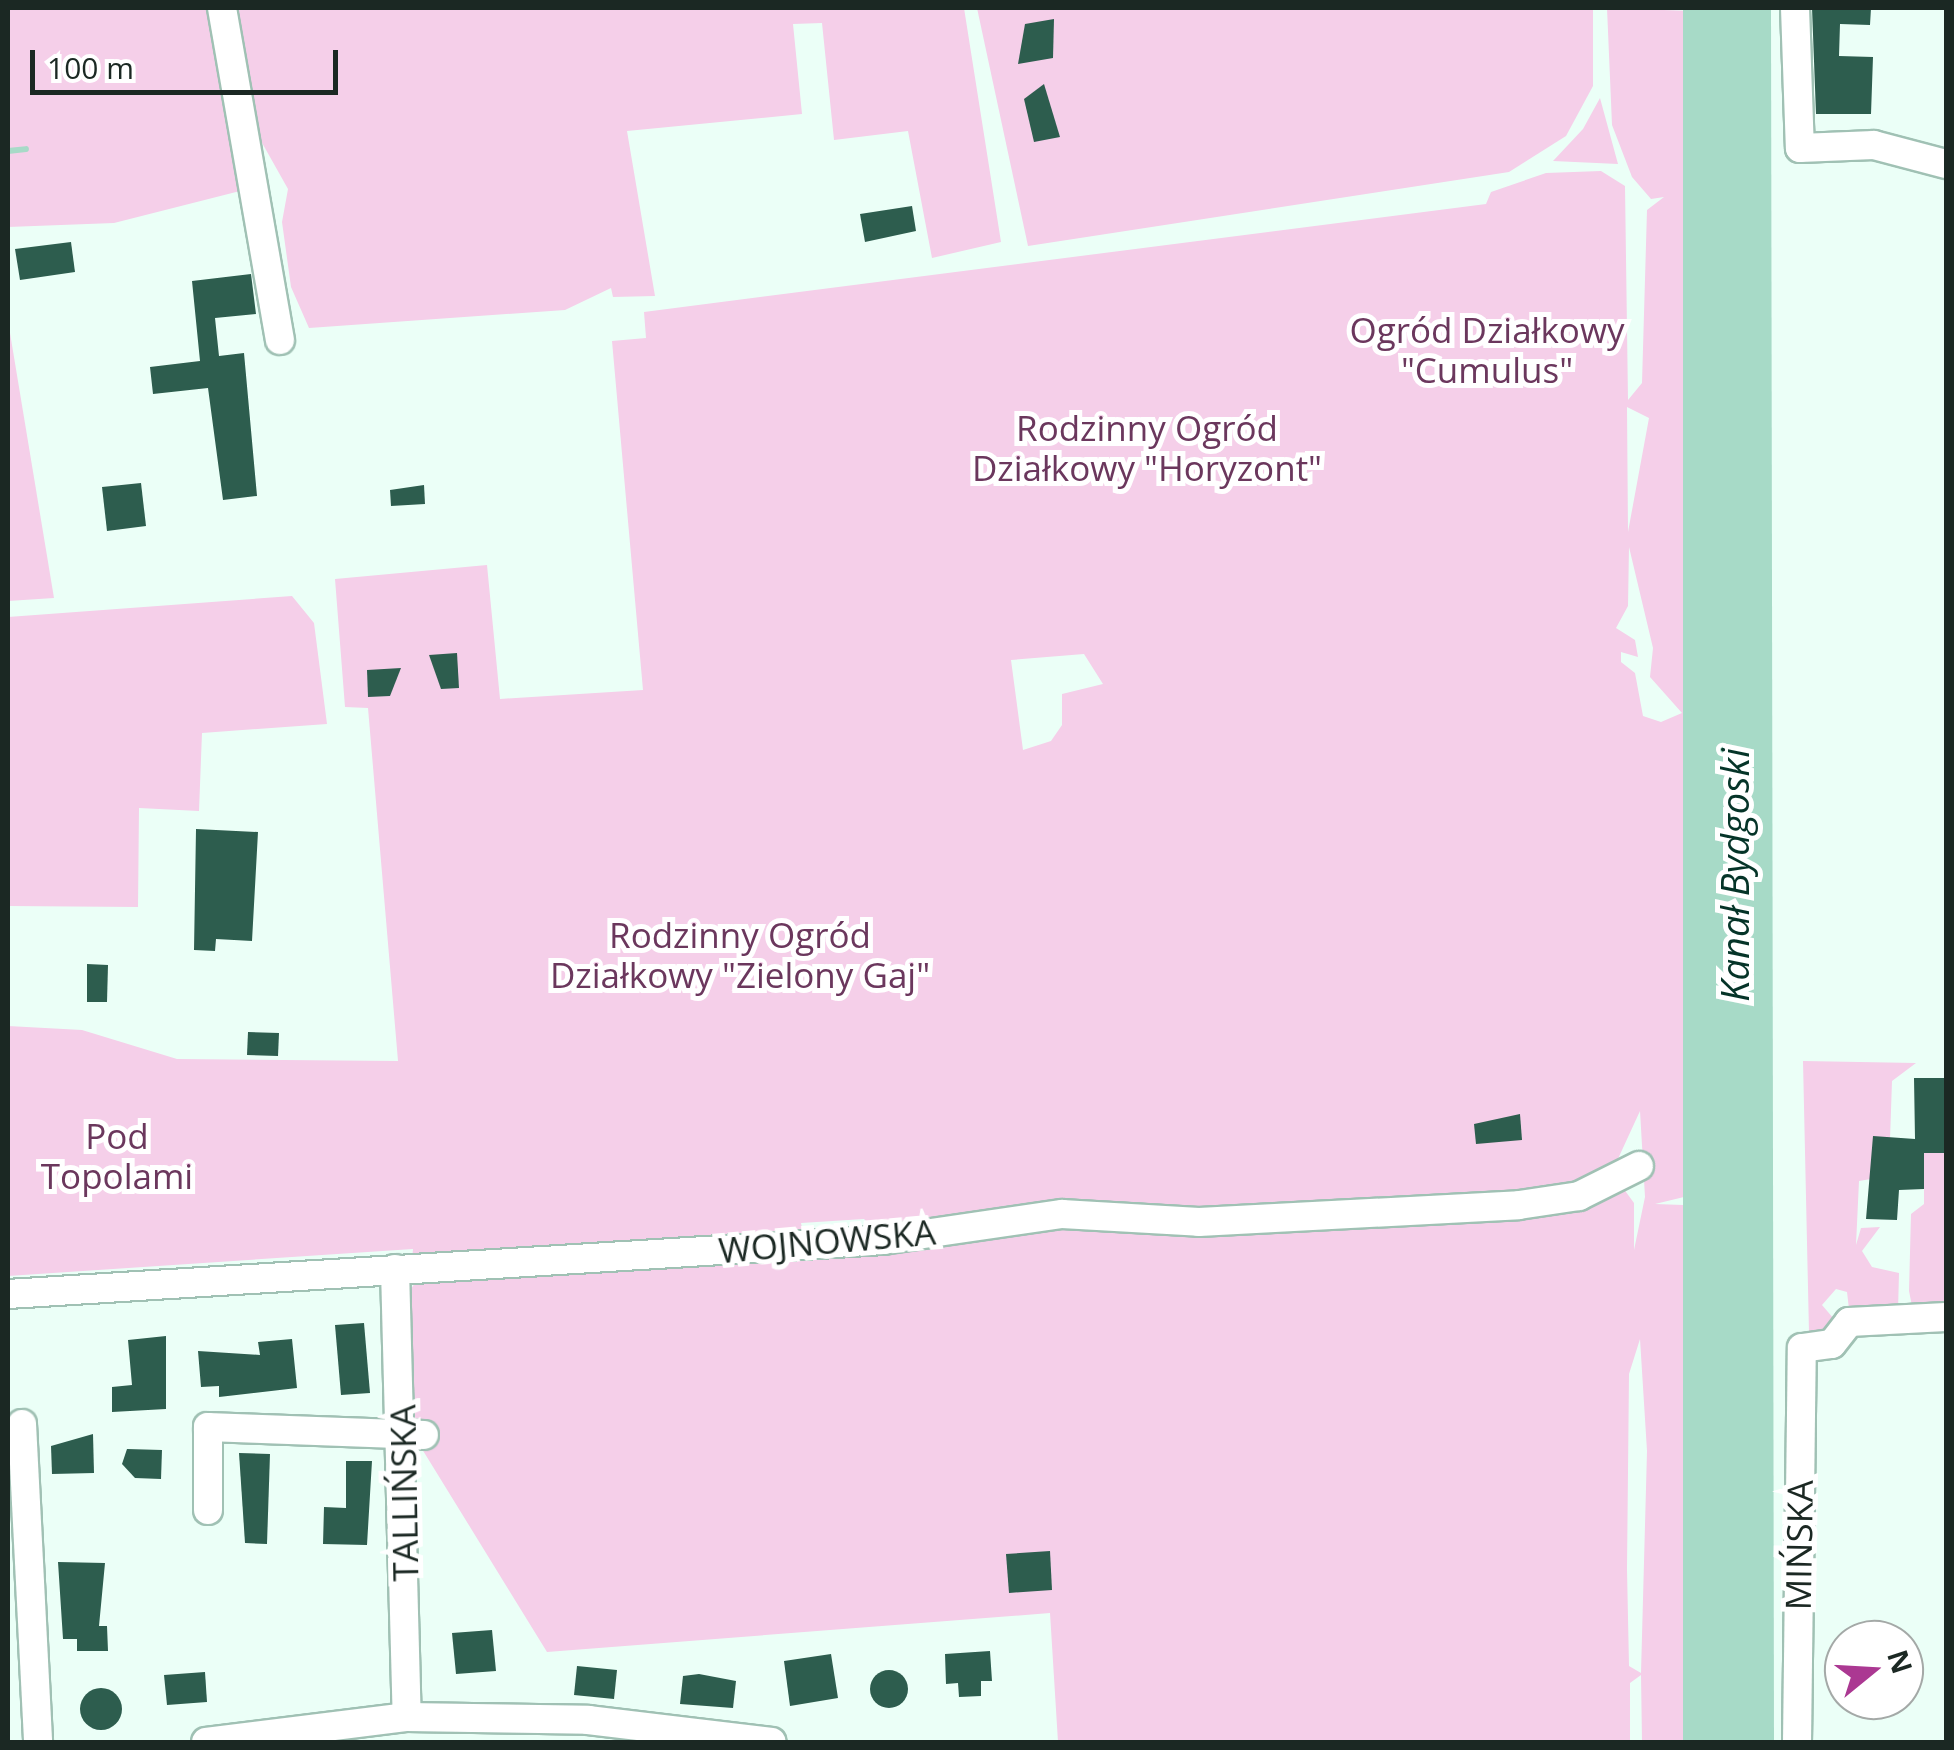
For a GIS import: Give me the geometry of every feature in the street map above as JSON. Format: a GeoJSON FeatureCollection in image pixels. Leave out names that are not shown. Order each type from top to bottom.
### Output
{"type":"FeatureCollection","features":[{"type":"Feature","properties":{"kind":"street"},"geometry":{"type":"LineString","coordinates":[[222,8],[280,340]]}},
{"type":"Feature","properties":{"kind":"street"},"geometry":{"type":"LineString","coordinates":[[1794,8],[1800,148],[1874,145],[1946,164]]}},
{"type":"Feature","properties":{"kind":"street","name":"WOJNOWSKA"},"geometry":{"type":"LineString","coordinates":[[8,1294],[884,1240],[1062,1214],[1198,1222],[1520,1205],[1578,1196],[1639,1166]]}},
{"type":"Feature","properties":{"kind":"street","name":"TALLIŃSKA"},"geometry":{"type":"LineString","coordinates":[[394,1269],[414,1434],[407,1717]]}},
{"type":"Feature","properties":{"kind":"street","name":"MIŃSKA"},"geometry":{"type":"LineString","coordinates":[[1797,1742],[1802,1348],[1832,1344],[1849,1322],[1946,1317]]}},
{"type":"Feature","properties":{"kind":"street"},"geometry":{"type":"LineString","coordinates":[[22,1424],[38,1742]]}},
{"type":"Feature","properties":{"kind":"street"},"geometry":{"type":"LineString","coordinates":[[208,1510],[208,1426],[414,1434]]}},
{"type":"Feature","properties":{"kind":"street"},"geometry":{"type":"LineString","coordinates":[[206,1742],[407,1717],[588,1720],[772,1742]]}},
{"type":"Feature","properties":{"kind":"green space"},"geometry":{"type":"Polygon","coordinates":[[[8,8],[208,8],[240,191],[114,223],[8,227],[8,8]]]}},
{"type":"Feature","properties":{"kind":"green space"},"geometry":{"type":"Polygon","coordinates":[[[232,8],[964,8],[1001,242],[932,258],[908,131],[834,140],[822,23],[793,24],[802,114],[627,131],[655,296],[613,297],[611,288],[565,310],[309,328],[291,287],[282,222],[288,189],[261,141],[232,8]]]}},
{"type":"Feature","properties":{"kind":"green space"},"geometry":{"type":"Polygon","coordinates":[[[977,8],[1593,8],[1593,86],[1566,136],[1509,172],[1028,246],[977,8]]]}},
{"type":"Feature","properties":{"kind":"green space"},"geometry":{"type":"Polygon","coordinates":[[[1607,8],[1692,11],[1684,1197],[1655,1204],[1683,1205],[1683,1742],[1642,1742],[1641,1675],[1630,1683],[1630,1742],[1058,1742],[1050,1613],[547,1652],[422,1449],[422,1428],[402,1413],[409,1292],[423,1271],[479,1276],[542,1259],[583,1270],[642,1267],[817,1242],[928,1242],[1087,1219],[1212,1228],[1504,1211],[1588,1200],[1618,1181],[1634,1203],[1634,1250],[1645,1197],[1640,1111],[1611,1174],[1547,1197],[1289,1212],[1071,1205],[968,1232],[960,1225],[881,1236],[864,1219],[801,1223],[804,1237],[704,1249],[523,1247],[412,1261],[413,1249],[8,1276],[8,1026],[82,1030],[177,1059],[398,1061],[368,708],[345,707],[335,579],[487,565],[500,699],[643,690],[612,341],[646,338],[644,312],[1486,204],[1491,192],[1546,173],[1601,171],[1625,186],[1628,400],[1642,383],[1647,210],[1664,197],[1651,199],[1632,177],[1612,125],[1607,8]],[[1627,407],[1628,532],[1649,418],[1627,407]],[[1629,547],[1628,606],[1616,628],[1635,640],[1638,657],[1621,652],[1621,662],[1635,673],[1643,716],[1661,722],[1682,713],[1650,677],[1653,648],[1629,547]],[[1084,654],[1011,660],[1023,750],[1051,741],[1062,725],[1062,694],[1103,684],[1084,654]],[[1640,1339],[1629,1374],[1629,1666],[1641,1673],[1647,1451],[1640,1339]]]}},
{"type":"Feature","properties":{"kind":"green space"},"geometry":{"type":"Polygon","coordinates":[[[1600,98],[1618,164],[1553,161],[1583,129],[1600,98]]]}},
{"type":"Feature","properties":{"kind":"green space"},"geometry":{"type":"Polygon","coordinates":[[[8,321],[54,598],[8,601],[8,321]]]}},
{"type":"Feature","properties":{"kind":"green space"},"geometry":{"type":"Polygon","coordinates":[[[292,596],[314,623],[327,724],[202,733],[199,811],[139,808],[138,907],[8,906],[8,617],[292,596]]]}},
{"type":"Feature","properties":{"kind":"green space"},"geometry":{"type":"Polygon","coordinates":[[[1803,1061],[1916,1063],[1892,1081],[1890,1140],[1915,1153],[1946,1153],[1946,1311],[1912,1306],[1909,1291],[1911,1214],[1924,1204],[1924,1170],[1859,1181],[1856,1245],[1861,1228],[1880,1227],[1862,1251],[1872,1267],[1899,1273],[1898,1311],[1849,1309],[1847,1292],[1836,1289],[1822,1305],[1834,1319],[1831,1333],[1809,1333],[1803,1061]]]}},
{"type":"Feature","properties":{"kind":"water","name":"Kanał Bydgoski"},"geometry":{"type":"Polygon","coordinates":[[[1683,8],[1771,8],[1774,1742],[1683,1742],[1683,8]]]}},
{"type":"Feature","properties":{"kind":"building"},"geometry":{"type":"Polygon","coordinates":[[[1812,8],[1871,8],[1870,25],[1840,24],[1839,56],[1873,57],[1871,114],[1816,114],[1812,8]]]}},
{"type":"Feature","properties":{"kind":"building"},"geometry":{"type":"Polygon","coordinates":[[[1054,19],[1053,58],[1018,64],[1025,24],[1054,19]]]}},
{"type":"Feature","properties":{"kind":"building"},"geometry":{"type":"Polygon","coordinates":[[[1044,84],[1060,137],[1034,142],[1024,99],[1044,84]]]}},
{"type":"Feature","properties":{"kind":"building"},"geometry":{"type":"Polygon","coordinates":[[[912,206],[916,231],[865,242],[860,214],[912,206]]]}},
{"type":"Feature","properties":{"kind":"building"},"geometry":{"type":"Polygon","coordinates":[[[71,242],[75,272],[20,280],[15,249],[71,242]]]}},
{"type":"Feature","properties":{"kind":"building"},"geometry":{"type":"Polygon","coordinates":[[[251,274],[256,314],[215,318],[219,356],[244,353],[257,496],[223,500],[208,388],[153,394],[150,367],[200,361],[192,281],[251,274]]]}},
{"type":"Feature","properties":{"kind":"building"},"geometry":{"type":"Polygon","coordinates":[[[141,483],[146,526],[107,531],[102,487],[141,483]]]}},
{"type":"Feature","properties":{"kind":"building"},"geometry":{"type":"Polygon","coordinates":[[[424,485],[425,504],[391,506],[390,490],[424,485]]]}},
{"type":"Feature","properties":{"kind":"building"},"geometry":{"type":"Polygon","coordinates":[[[457,653],[459,688],[441,689],[429,655],[457,653]]]}},
{"type":"Feature","properties":{"kind":"building"},"geometry":{"type":"Polygon","coordinates":[[[401,668],[390,696],[368,697],[367,670],[401,668]]]}},
{"type":"Feature","properties":{"kind":"building"},"geometry":{"type":"Polygon","coordinates":[[[196,829],[258,832],[252,941],[216,939],[215,951],[194,950],[196,829]]]}},
{"type":"Feature","properties":{"kind":"building"},"geometry":{"type":"Polygon","coordinates":[[[87,964],[108,965],[107,1002],[87,1002],[87,964]]]}},
{"type":"Feature","properties":{"kind":"building"},"geometry":{"type":"Polygon","coordinates":[[[248,1032],[279,1033],[278,1056],[247,1055],[248,1032]]]}},
{"type":"Feature","properties":{"kind":"building"},"geometry":{"type":"Polygon","coordinates":[[[1914,1078],[1946,1078],[1946,1153],[1924,1153],[1924,1189],[1899,1190],[1897,1220],[1866,1219],[1873,1136],[1915,1139],[1914,1078]]]}},
{"type":"Feature","properties":{"kind":"building"},"geometry":{"type":"Polygon","coordinates":[[[1520,1114],[1522,1140],[1476,1144],[1474,1124],[1520,1114]]]}},
{"type":"Feature","properties":{"kind":"building"},"geometry":{"type":"Polygon","coordinates":[[[364,1323],[370,1393],[341,1395],[335,1325],[364,1323]]]}},
{"type":"Feature","properties":{"kind":"building"},"geometry":{"type":"Polygon","coordinates":[[[166,1336],[166,1409],[112,1412],[112,1387],[132,1385],[128,1340],[166,1336]]]}},
{"type":"Feature","properties":{"kind":"building"},"geometry":{"type":"Polygon","coordinates":[[[292,1339],[297,1388],[219,1397],[219,1386],[201,1387],[198,1351],[260,1355],[258,1342],[292,1339]]]}},
{"type":"Feature","properties":{"kind":"building"},"geometry":{"type":"Polygon","coordinates":[[[93,1434],[94,1473],[52,1474],[51,1446],[93,1434]]]}},
{"type":"Feature","properties":{"kind":"building"},"geometry":{"type":"Polygon","coordinates":[[[127,1449],[162,1450],[161,1479],[135,1478],[122,1464],[127,1449]]]}},
{"type":"Feature","properties":{"kind":"building"},"geometry":{"type":"Polygon","coordinates":[[[239,1453],[270,1454],[267,1544],[245,1543],[239,1453]]]}},
{"type":"Feature","properties":{"kind":"building"},"geometry":{"type":"Polygon","coordinates":[[[346,1461],[372,1461],[367,1545],[323,1544],[324,1507],[346,1508],[346,1461]]]}},
{"type":"Feature","properties":{"kind":"building"},"geometry":{"type":"Polygon","coordinates":[[[1050,1551],[1052,1590],[1009,1593],[1006,1554],[1050,1551]]]}},
{"type":"Feature","properties":{"kind":"building"},"geometry":{"type":"Polygon","coordinates":[[[58,1562],[105,1563],[99,1626],[107,1626],[108,1651],[77,1651],[77,1639],[63,1639],[58,1562]]]}},
{"type":"Feature","properties":{"kind":"building"},"geometry":{"type":"Polygon","coordinates":[[[492,1630],[496,1671],[456,1674],[452,1633],[492,1630]]]}},
{"type":"Feature","properties":{"kind":"building"},"geometry":{"type":"Polygon","coordinates":[[[990,1651],[992,1681],[981,1681],[981,1696],[959,1697],[958,1683],[946,1684],[945,1654],[990,1651]]]}},
{"type":"Feature","properties":{"kind":"building"},"geometry":{"type":"Polygon","coordinates":[[[831,1654],[838,1698],[790,1706],[784,1661],[831,1654]]]}},
{"type":"Feature","properties":{"kind":"building"},"geometry":{"type":"Polygon","coordinates":[[[577,1666],[617,1670],[614,1699],[574,1695],[577,1666]]]}},
{"type":"Feature","properties":{"kind":"building"},"geometry":{"type":"Polygon","coordinates":[[[889,1670],[902,1676],[908,1689],[902,1702],[889,1708],[876,1702],[870,1689],[876,1676],[889,1670]]]}},
{"type":"Feature","properties":{"kind":"building"},"geometry":{"type":"Polygon","coordinates":[[[205,1672],[207,1702],[167,1705],[164,1675],[205,1672]]]}},
{"type":"Feature","properties":{"kind":"building"},"geometry":{"type":"Polygon","coordinates":[[[699,1674],[736,1681],[733,1708],[680,1704],[683,1676],[699,1674]]]}},
{"type":"Feature","properties":{"kind":"building"},"geometry":{"type":"Polygon","coordinates":[[[101,1688],[116,1694],[122,1709],[116,1724],[101,1730],[86,1724],[80,1709],[86,1694],[101,1688]]]}},
{"type":"Feature","properties":{"kind":"waterway"},"geometry":{"type":"LineString","coordinates":[[8,151],[26,149]]}},
{"type":"Feature","properties":{"kind":"park label","name":"Ogród Działkowy \"Cumulus\""},"geometry":{"type":"Point","coordinates":[1487,350]}},
{"type":"Feature","properties":{"kind":"park label","name":"Rodzinny Ogród Działkowy \"Horyzont\""},"geometry":{"type":"Point","coordinates":[1147,448]}},
{"type":"Feature","properties":{"kind":"park label","name":"Rodzinny Ogród Działkowy \"Zielony Gaj\""},"geometry":{"type":"Point","coordinates":[740,955]}},
{"type":"Feature","properties":{"kind":"park label","name":"Pod Topolami"},"geometry":{"type":"Point","coordinates":[117,1156]}}]}
